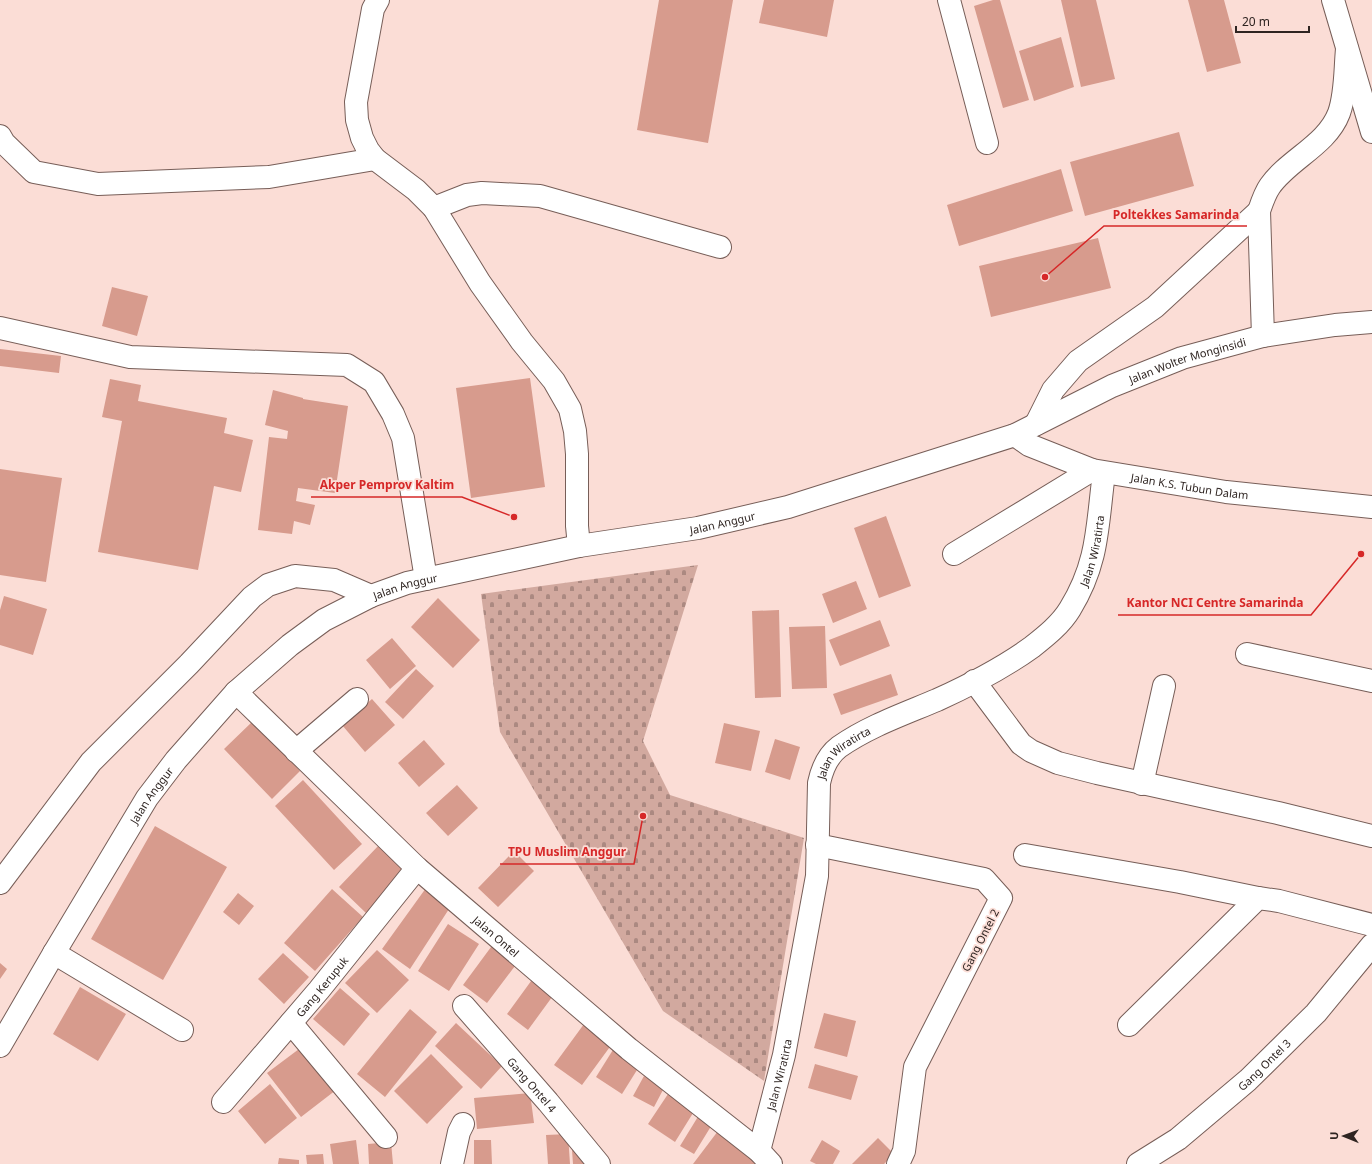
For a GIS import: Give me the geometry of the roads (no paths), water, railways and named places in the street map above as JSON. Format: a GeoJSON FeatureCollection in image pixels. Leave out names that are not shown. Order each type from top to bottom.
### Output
{"type":"FeatureCollection","features":[{"type":"Feature","properties":{"kind":"street"},"geometry":{"type":"LineString","coordinates":[[378,0],[373,8],[356,102],[357,120],[362,138],[368,150],[375,159],[416,190],[434,208],[480,283],[522,342],[554,381],[570,409],[575,432],[577,454],[577,526],[579,546]]}},
{"type":"Feature","properties":{"kind":"street"},"geometry":{"type":"LineString","coordinates":[[949,0],[987,144]]}},
{"type":"Feature","properties":{"kind":"street"},"geometry":{"type":"LineString","coordinates":[[1333,0],[1372,132]]}},
{"type":"Feature","properties":{"kind":"street"},"geometry":{"type":"LineString","coordinates":[[1263,336],[1259,211],[1263,198],[1270,185],[1282,172],[1316,144],[1329,129],[1338,113],[1342,94],[1347,49]]}},
{"type":"Feature","properties":{"kind":"street"},"geometry":{"type":"LineString","coordinates":[[0,136],[4,143],[34,172],[98,184],[269,177],[375,159]]}},
{"type":"Feature","properties":{"kind":"street"},"geometry":{"type":"LineString","coordinates":[[434,208],[467,195],[482,193],[540,196],[720,247]]}},
{"type":"Feature","properties":{"kind":"street"},"geometry":{"type":"LineString","coordinates":[[1036,424],[1053,390],[1078,361],[1155,307],[1259,211]]}},
{"type":"Feature","properties":{"kind":"street","name":"Jalan Wolter Monginsidi"},"geometry":{"type":"LineString","coordinates":[[1014,435],[1112,386],[1175,361],[1263,336],[1335,325],[1372,322]]}},
{"type":"Feature","properties":{"kind":"street"},"geometry":{"type":"LineString","coordinates":[[0,328],[130,357],[347,365],[374,382],[393,414],[403,438],[426,579]]}},
{"type":"Feature","properties":{"kind":"street","name":"Jalan Anggur"},"geometry":{"type":"LineString","coordinates":[[0,1046],[147,798],[176,760],[236,692],[290,645],[324,620],[371,596],[407,583],[579,546],[698,528],[788,507],[949,454],[1014,435]]}},
{"type":"Feature","properties":{"kind":"street","name":"Jalan K.S. Tubun Dalam"},"geometry":{"type":"LineString","coordinates":[[1014,435],[1029,445],[1098,471],[1226,492],[1372,507]]}},
{"type":"Feature","properties":{"kind":"street"},"geometry":{"type":"LineString","coordinates":[[954,554],[1098,471]]}},
{"type":"Feature","properties":{"kind":"street","name":"Jalan Wiratirta"},"geometry":{"type":"LineString","coordinates":[[765,1158],[817,876],[819,783],[822,770],[827,759],[839,748],[886,722],[974,681],[1014,660],[1060,622],[1070,610],[1086,580],[1095,549],[1098,471]]}},
{"type":"Feature","properties":{"kind":"street"},"geometry":{"type":"LineString","coordinates":[[0,883],[91,762],[189,664],[252,597],[268,585],[295,576],[334,580],[371,596]]}},
{"type":"Feature","properties":{"kind":"street"},"geometry":{"type":"LineString","coordinates":[[1248,654],[1372,681]]}},
{"type":"Feature","properties":{"kind":"street"},"geometry":{"type":"LineString","coordinates":[[974,681],[1012,733],[1031,751],[1058,763],[1142,784],[1278,813],[1372,836]]}},
{"type":"Feature","properties":{"kind":"street"},"geometry":{"type":"LineString","coordinates":[[1142,784],[1164,686]]}},
{"type":"Feature","properties":{"kind":"street","name":"Jalan Ontel"},"geometry":{"type":"LineString","coordinates":[[236,692],[416,868],[629,1049],[765,1158]]}},
{"type":"Feature","properties":{"kind":"street"},"geometry":{"type":"LineString","coordinates":[[296,751],[357,699]]}},
{"type":"Feature","properties":{"kind":"street","name":"Gang Ontel 2"},"geometry":{"type":"LineString","coordinates":[[817,844],[984,879],[1001,898],[915,1067],[904,1151],[898,1164]]}},
{"type":"Feature","properties":{"kind":"street"},"geometry":{"type":"LineString","coordinates":[[1025,856],[1180,882],[1279,901],[1372,924]]}},
{"type":"Feature","properties":{"kind":"street","name":"Gang Kerupuk"},"geometry":{"type":"LineString","coordinates":[[223,1102],[291,1023],[416,868]]}},
{"type":"Feature","properties":{"kind":"street"},"geometry":{"type":"LineString","coordinates":[[1129,1025],[1258,898]]}},
{"type":"Feature","properties":{"kind":"street","name":"Gang Ontel 3"},"geometry":{"type":"LineString","coordinates":[[1138,1164],[1178,1139],[1248,1080],[1316,1013],[1370,951]]}},
{"type":"Feature","properties":{"kind":"street"},"geometry":{"type":"LineString","coordinates":[[54,953],[182,1030]]}},
{"type":"Feature","properties":{"kind":"street","name":"Gang Ontel 4"},"geometry":{"type":"LineString","coordinates":[[464,1006],[548,1102],[599,1164]]}},
{"type":"Feature","properties":{"kind":"street"},"geometry":{"type":"LineString","coordinates":[[291,1023],[386,1137]]}},
{"type":"Feature","properties":{"kind":"street"},"geometry":{"type":"LineString","coordinates":[[452,1164],[459,1132],[463,1124]]}},
{"type":"Feature","properties":{"kind":"place","name":"Poltekkes Samarinda"},"geometry":{"type":"Point","coordinates":[1045,277]}},
{"type":"Feature","properties":{"kind":"place","name":"Akper Pemprov Kaltim"},"geometry":{"type":"Point","coordinates":[514,517]}},
{"type":"Feature","properties":{"kind":"place","name":"Kantor NCI Centre Samarinda"},"geometry":{"type":"Point","coordinates":[1361,554]}},
{"type":"Feature","properties":{"kind":"place","name":"TPU Muslim Anggur"},"geometry":{"type":"Point","coordinates":[643,816]}}]}
